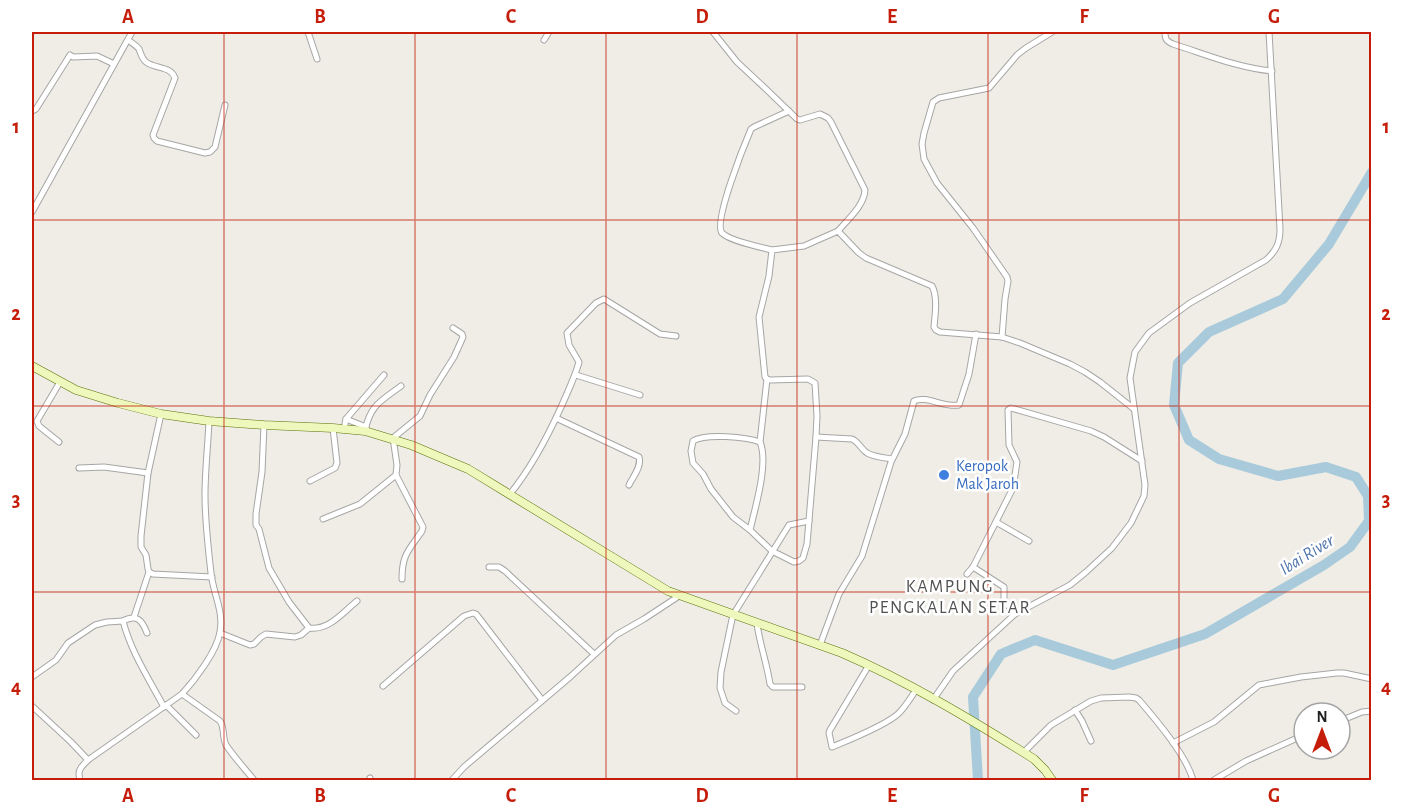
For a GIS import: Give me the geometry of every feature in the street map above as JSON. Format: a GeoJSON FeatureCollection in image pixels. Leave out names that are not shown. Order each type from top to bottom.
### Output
{"type":"FeatureCollection","features":[{"type":"Feature","properties":{"kind":"main road"},"geometry":{"type":"LineString","coordinates":[[32,366],[76,390],[161,414],[264,426],[365,429],[411,445],[468,469],[662,588],[869,665],[1024,752],[1041,764],[1052,780]]}},
{"type":"Feature","properties":{"kind":"street"},"geometry":{"type":"LineString","coordinates":[[32,212],[112,63],[132,32]]}},
{"type":"Feature","properties":{"kind":"street"},"geometry":{"type":"LineString","coordinates":[[308,32],[317,59]]}},
{"type":"Feature","properties":{"kind":"street"},"geometry":{"type":"LineString","coordinates":[[544,40],[549,32]]}},
{"type":"Feature","properties":{"kind":"street"},"geometry":{"type":"LineString","coordinates":[[713,32],[737,63],[767,90],[789,111],[797,119],[820,114],[828,118],[865,190],[861,203],[838,231],[804,246],[772,250],[740,242],[723,233],[720,227],[740,153],[751,129],[789,111]]}},
{"type":"Feature","properties":{"kind":"street"},"geometry":{"type":"LineString","coordinates":[[1002,337],[1007,277],[973,228],[937,183],[924,159],[922,144],[933,102],[939,98],[989,88],[1013,59],[1052,32]]}},
{"type":"Feature","properties":{"kind":"street"},"geometry":{"type":"LineString","coordinates":[[1165,32],[1167,41],[1173,44],[1267,70]]}},
{"type":"Feature","properties":{"kind":"street"},"geometry":{"type":"LineString","coordinates":[[933,700],[953,671],[1015,614],[1070,585],[1112,548],[1131,523],[1144,496],[1144,477],[1130,378],[1135,352],[1149,333],[1190,303],[1266,261],[1278,246],[1280,229],[1267,70],[1269,32]]}},
{"type":"Feature","properties":{"kind":"street"},"geometry":{"type":"LineString","coordinates":[[128,40],[136,46],[147,63],[174,74],[175,78],[153,135],[157,141],[210,152],[215,147],[225,105]]}},
{"type":"Feature","properties":{"kind":"street"},"geometry":{"type":"LineString","coordinates":[[32,111],[36,109],[70,55],[74,57],[97,56],[112,63]]}},
{"type":"Feature","properties":{"kind":"street"},"geometry":{"type":"LineString","coordinates":[[838,231],[866,258],[934,288],[934,327],[936,330],[1002,337],[1070,364],[1101,382],[1134,409]]}},
{"type":"Feature","properties":{"kind":"street"},"geometry":{"type":"LineString","coordinates":[[750,530],[762,476],[760,442],[767,379],[764,371],[759,317],[769,276],[772,250]]}},
{"type":"Feature","properties":{"kind":"street"},"geometry":{"type":"LineString","coordinates":[[510,494],[528,471],[576,375],[579,362],[569,345],[567,333],[600,300],[604,299],[660,334],[676,336]]}},
{"type":"Feature","properties":{"kind":"street"},"geometry":{"type":"LineString","coordinates":[[402,579],[403,561],[423,526],[396,476],[397,465],[393,438],[420,416],[430,394],[454,357],[463,337],[453,328]]}},
{"type":"Feature","properties":{"kind":"street"},"geometry":{"type":"LineString","coordinates":[[820,645],[839,594],[862,556],[892,459],[905,434],[914,402],[920,399],[951,406],[959,405],[969,374],[976,334]]}},
{"type":"Feature","properties":{"kind":"street"},"geometry":{"type":"LineString","coordinates":[[344,429],[346,419],[384,375]]}},
{"type":"Feature","properties":{"kind":"street"},"geometry":{"type":"LineString","coordinates":[[576,375],[640,395]]}},
{"type":"Feature","properties":{"kind":"street"},"geometry":{"type":"LineString","coordinates":[[760,442],[732,437],[698,438],[693,441],[691,451],[693,462],[733,517],[772,551],[794,562],[799,561],[803,558],[805,551],[809,521],[817,416],[815,383],[808,379],[767,379]]}},
{"type":"Feature","properties":{"kind":"street"},"geometry":{"type":"LineString","coordinates":[[59,442],[39,426],[37,421],[60,382]]}},
{"type":"Feature","properties":{"kind":"street"},"geometry":{"type":"LineString","coordinates":[[346,419],[365,429],[371,411],[400,386]]}},
{"type":"Feature","properties":{"kind":"street"},"geometry":{"type":"LineString","coordinates":[[967,574],[1013,488],[1017,466],[1016,458],[1009,445],[1008,410],[1011,408],[1091,431],[1142,461]]}},
{"type":"Feature","properties":{"kind":"street"},"geometry":{"type":"LineString","coordinates":[[134,617],[149,572],[146,555],[140,542],[148,472],[161,414]]}},
{"type":"Feature","properties":{"kind":"street"},"geometry":{"type":"LineString","coordinates":[[556,418],[639,457],[641,461],[629,485]]}},
{"type":"Feature","properties":{"kind":"street"},"geometry":{"type":"LineString","coordinates":[[80,780],[79,769],[88,760],[183,694],[214,650],[220,633],[221,617],[212,577],[205,496],[209,421]]}},
{"type":"Feature","properties":{"kind":"street"},"geometry":{"type":"LineString","coordinates":[[264,426],[256,525],[269,568],[289,602],[309,628],[326,627],[357,601]]}},
{"type":"Feature","properties":{"kind":"street"},"geometry":{"type":"LineString","coordinates":[[310,481],[335,468],[337,463],[333,428]]}},
{"type":"Feature","properties":{"kind":"street"},"geometry":{"type":"LineString","coordinates":[[816,437],[856,440],[865,452],[892,459]]}},
{"type":"Feature","properties":{"kind":"street"},"geometry":{"type":"LineString","coordinates":[[79,468],[104,467],[148,472]]}},
{"type":"Feature","properties":{"kind":"street"},"geometry":{"type":"LineString","coordinates":[[323,519],[360,504],[396,476]]}},
{"type":"Feature","properties":{"kind":"street"},"geometry":{"type":"LineString","coordinates":[[736,711],[725,703],[720,688],[723,660],[733,615],[789,525],[809,521]]}},
{"type":"Feature","properties":{"kind":"street"},"geometry":{"type":"LineString","coordinates":[[996,522],[1029,541]]}},
{"type":"Feature","properties":{"kind":"street"},"geometry":{"type":"LineString","coordinates":[[489,567],[499,567],[505,571],[594,654]]}},
{"type":"Feature","properties":{"kind":"street"},"geometry":{"type":"LineString","coordinates":[[972,567],[1004,587],[1004,601],[1015,614]]}},
{"type":"Feature","properties":{"kind":"street"},"geometry":{"type":"LineString","coordinates":[[149,572],[212,577]]}},
{"type":"Feature","properties":{"kind":"street"},"geometry":{"type":"LineString","coordinates":[[452,780],[616,635],[680,596]]}},
{"type":"Feature","properties":{"kind":"street"},"geometry":{"type":"LineString","coordinates":[[383,686],[464,616],[473,613],[542,700]]}},
{"type":"Feature","properties":{"kind":"street"},"geometry":{"type":"LineString","coordinates":[[32,677],[57,660],[68,644],[95,626],[134,617],[144,624],[147,633]]}},
{"type":"Feature","properties":{"kind":"street"},"geometry":{"type":"LineString","coordinates":[[123,621],[138,660],[165,706],[196,735]]}},
{"type":"Feature","properties":{"kind":"street"},"geometry":{"type":"LineString","coordinates":[[757,624],[770,684],[773,687],[802,687]]}},
{"type":"Feature","properties":{"kind":"street"},"geometry":{"type":"LineString","coordinates":[[220,633],[250,645],[266,634],[295,637],[309,628]]}},
{"type":"Feature","properties":{"kind":"street"},"geometry":{"type":"LineString","coordinates":[[869,665],[830,730],[832,747],[896,716],[916,690]]}},
{"type":"Feature","properties":{"kind":"street"},"geometry":{"type":"LineString","coordinates":[[1173,743],[1214,722],[1259,685],[1337,673],[1371,679]]}},
{"type":"Feature","properties":{"kind":"street"},"geometry":{"type":"LineString","coordinates":[[183,694],[220,721],[223,725],[226,744],[254,780]]}},
{"type":"Feature","properties":{"kind":"street"},"geometry":{"type":"LineString","coordinates":[[1024,752],[1052,725],[1096,699],[1136,698],[1173,743],[1193,780]]}},
{"type":"Feature","properties":{"kind":"street"},"geometry":{"type":"LineString","coordinates":[[32,706],[88,760]]}},
{"type":"Feature","properties":{"kind":"street"},"geometry":{"type":"LineString","coordinates":[[1075,710],[1091,741]]}},
{"type":"Feature","properties":{"kind":"street"},"geometry":{"type":"LineString","coordinates":[[1352,716],[1371,711]]}},
{"type":"Feature","properties":{"kind":"street"},"geometry":{"type":"LineString","coordinates":[[1214,780],[1246,761],[1292,740]]}},
{"type":"Feature","properties":{"kind":"waterway","name":"Ibai River"},"geometry":{"type":"LineString","coordinates":[[978,780],[973,697],[1001,654],[1035,640],[1113,665],[1205,634],[1324,565],[1350,547],[1369,521],[1368,496],[1356,477],[1326,467],[1278,476],[1219,459],[1189,440],[1174,405],[1178,363],[1209,332],[1283,299],[1329,244],[1372,172]]}},
{"type":"Feature","properties":{"kind":"place","name":"Keropok Mak Jaroh"},"geometry":{"type":"Point","coordinates":[944,475]}},
{"type":"Feature","properties":{"kind":"district","name":"KAMPUNG PENGKALAN SETAR"},"geometry":{"type":"Point","coordinates":[950,597]}}]}
